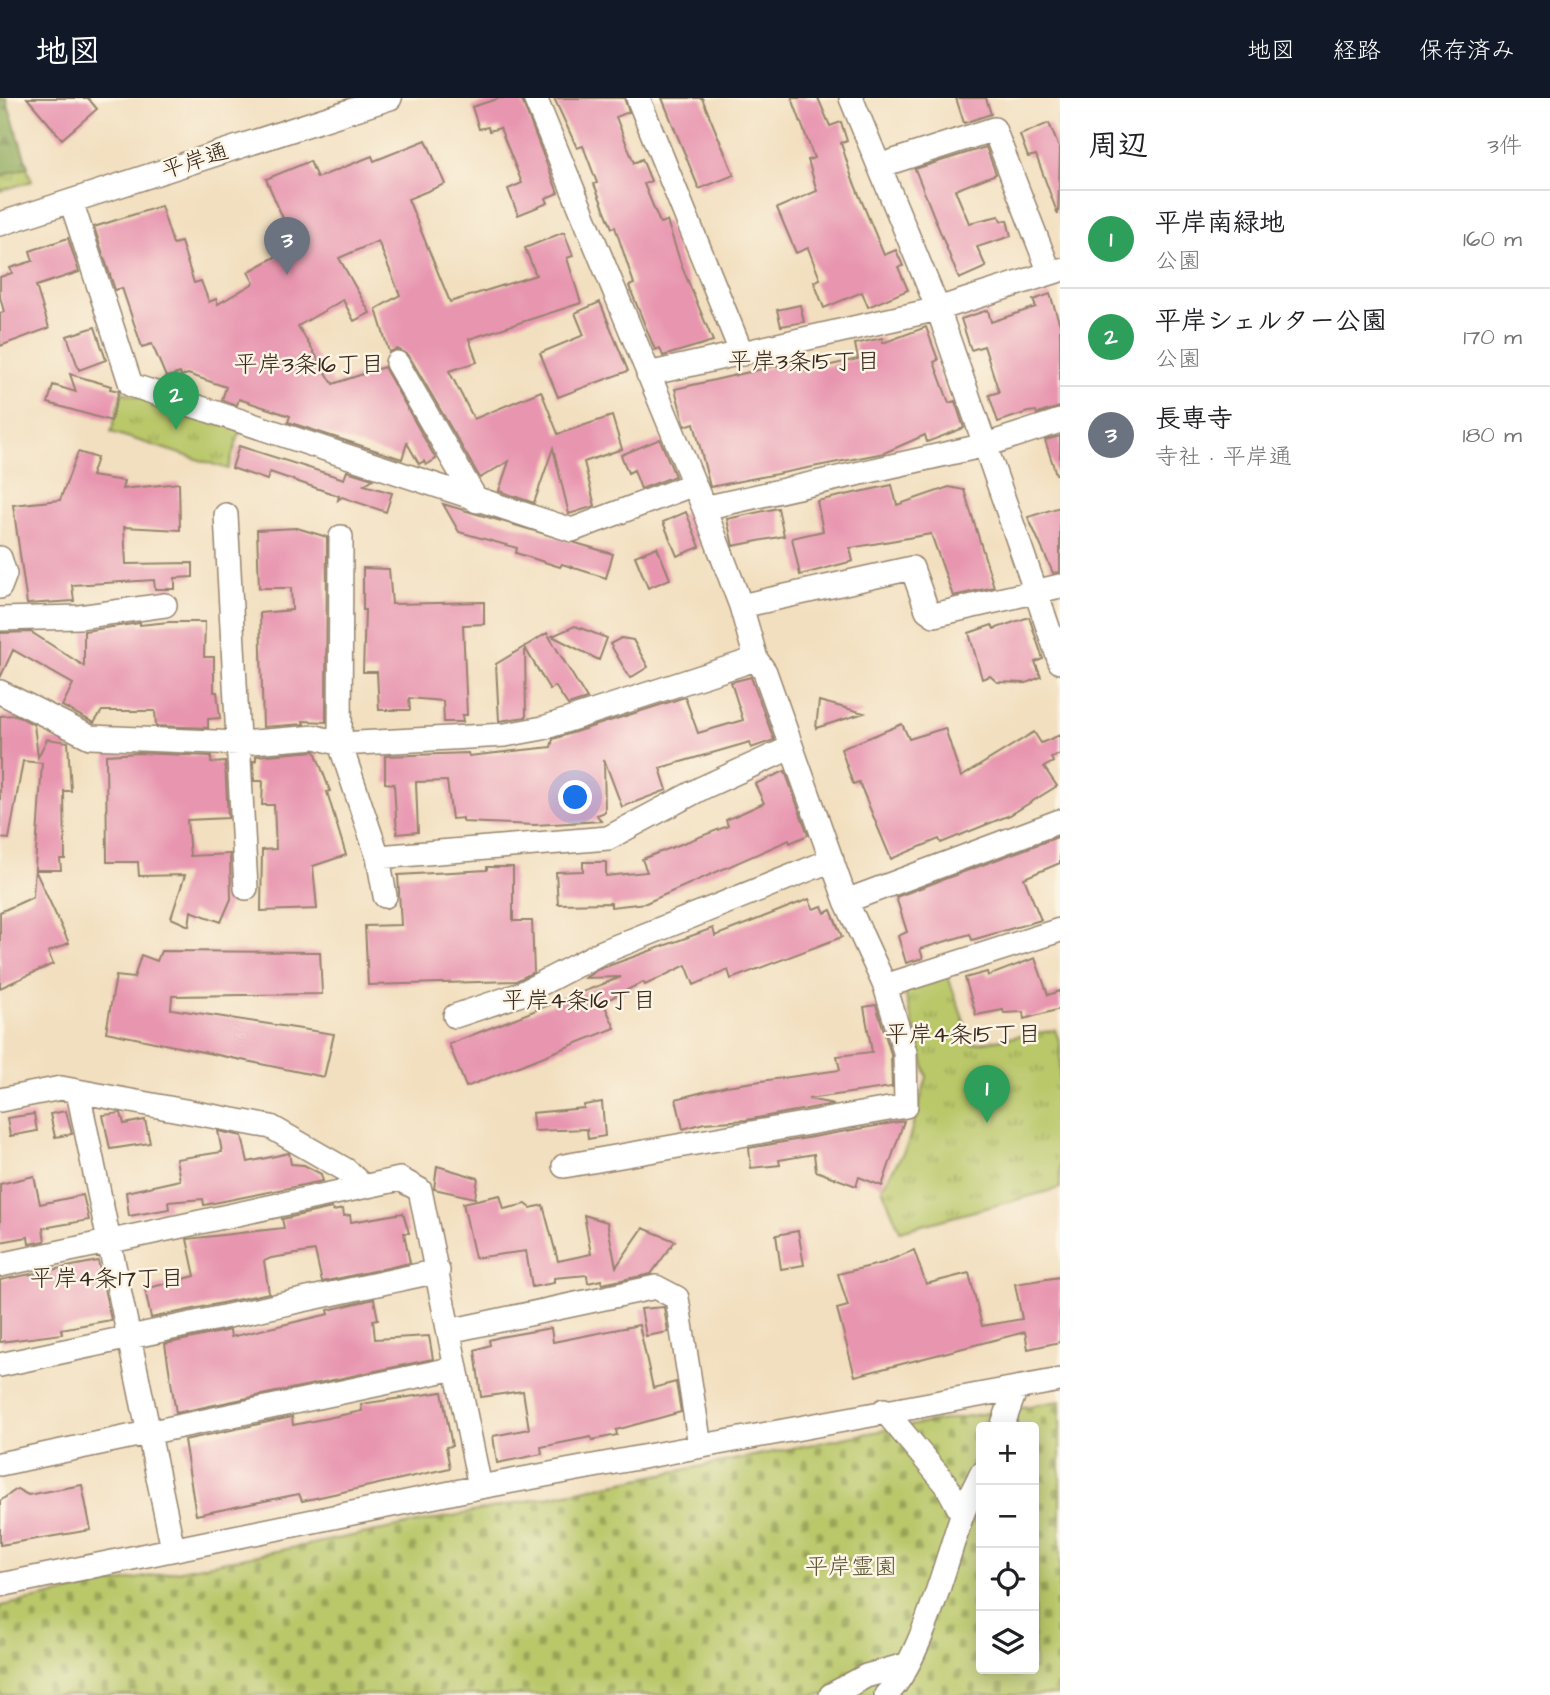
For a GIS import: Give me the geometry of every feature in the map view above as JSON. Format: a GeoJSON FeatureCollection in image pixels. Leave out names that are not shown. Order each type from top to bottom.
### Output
{"type":"FeatureCollection","features":[{"type":"Feature","properties":{"kind":"street","name":"平岸通"},"geometry":{"type":"LineString","coordinates":[[0,223],[390,98]]}},
{"type":"Feature","properties":{"kind":"street"},"geometry":{"type":"LineString","coordinates":[[535,98],[704,508],[741,606],[756,659],[765,672],[846,901],[885,986],[905,1052],[906,1106],[564,1166]]}},
{"type":"Feature","properties":{"kind":"street"},"geometry":{"type":"LineString","coordinates":[[638,98],[741,354]]}},
{"type":"Feature","properties":{"kind":"street"},"geometry":{"type":"LineString","coordinates":[[851,98],[938,309],[1060,662]]}},
{"type":"Feature","properties":{"kind":"street"},"geometry":{"type":"LineString","coordinates":[[648,374],[938,309],[1055,271],[994,129],[878,166]]}},
{"type":"Feature","properties":{"kind":"street"},"geometry":{"type":"LineString","coordinates":[[71,201],[131,385],[477,501],[572,530],[694,484]]}},
{"type":"Feature","properties":{"kind":"street"},"geometry":{"type":"LineString","coordinates":[[397,363],[477,501]]}},
{"type":"Feature","properties":{"kind":"street"},"geometry":{"type":"LineString","coordinates":[[704,508],[986,445],[1060,421]]}},
{"type":"Feature","properties":{"kind":"street"},"geometry":{"type":"LineString","coordinates":[[226,515],[246,888]]}},
{"type":"Feature","properties":{"kind":"street"},"geometry":{"type":"LineString","coordinates":[[341,537],[340,744],[378,857],[385,896]]}},
{"type":"Feature","properties":{"kind":"street"},"geometry":{"type":"LineString","coordinates":[[0,558],[5,575],[0,587]]}},
{"type":"Feature","properties":{"kind":"street"},"geometry":{"type":"LineString","coordinates":[[741,606],[912,568],[927,610],[934,615],[1060,586]]}},
{"type":"Feature","properties":{"kind":"street"},"geometry":{"type":"LineString","coordinates":[[0,619],[79,617],[165,605]]}},
{"type":"Feature","properties":{"kind":"street"},"geometry":{"type":"LineString","coordinates":[[0,692],[90,737],[240,743],[316,737],[340,744],[517,733],[542,728],[756,659]]}},
{"type":"Feature","properties":{"kind":"street"},"geometry":{"type":"LineString","coordinates":[[378,857],[608,838],[702,788],[790,748]]}},
{"type":"Feature","properties":{"kind":"street"},"geometry":{"type":"LineString","coordinates":[[846,901],[1060,821]]}},
{"type":"Feature","properties":{"kind":"street"},"geometry":{"type":"LineString","coordinates":[[455,1016],[521,994],[600,953],[832,860]]}},
{"type":"Feature","properties":{"kind":"street"},"geometry":{"type":"LineString","coordinates":[[885,986],[1060,930]]}},
{"type":"Feature","properties":{"kind":"street"},"geometry":{"type":"LineString","coordinates":[[0,1100],[61,1088],[271,1127],[346,1170],[363,1186]]}},
{"type":"Feature","properties":{"kind":"street"},"geometry":{"type":"LineString","coordinates":[[78,1092],[173,1549]]}},
{"type":"Feature","properties":{"kind":"street"},"geometry":{"type":"LineString","coordinates":[[0,1265],[400,1179],[420,1190],[480,1487]]}},
{"type":"Feature","properties":{"kind":"street"},"geometry":{"type":"LineString","coordinates":[[0,1365],[438,1271]]}},
{"type":"Feature","properties":{"kind":"street"},"geometry":{"type":"LineString","coordinates":[[449,1331],[656,1287],[677,1298],[701,1446]]}},
{"type":"Feature","properties":{"kind":"street"},"geometry":{"type":"LineString","coordinates":[[0,1464],[456,1368]]}},
{"type":"Feature","properties":{"kind":"street"},"geometry":{"type":"LineString","coordinates":[[0,1585],[480,1487],[884,1410],[1060,1380]]}},
{"type":"Feature","properties":{"kind":"street"},"geometry":{"type":"LineString","coordinates":[[1004,1422],[1016,1388]]}},
{"type":"Feature","properties":{"kind":"street"},"geometry":{"type":"LineString","coordinates":[[884,1410],[946,1484],[962,1514]]}},
{"type":"Feature","properties":{"kind":"street"},"geometry":{"type":"LineString","coordinates":[[886,1695],[894,1688],[905,1665],[915,1653],[962,1514],[976,1485]]}},
{"type":"Feature","properties":{"kind":"street"},"geometry":{"type":"LineString","coordinates":[[831,1695],[866,1676],[905,1665]]}},
{"type":"Feature","properties":{"kind":"green space"},"geometry":{"type":"Polygon","coordinates":[[[0,98],[32,181],[0,191],[0,98]]]}},
{"type":"Feature","properties":{"kind":"green space"},"geometry":{"type":"Polygon","coordinates":[[[0,98],[6,98],[28,167],[0,176],[0,98]]]}},
{"type":"Feature","properties":{"kind":"green space"},"geometry":{"type":"Polygon","coordinates":[[[122,392],[241,429],[228,469],[111,432],[122,392]]]}},
{"type":"Feature","properties":{"kind":"green space"},"geometry":{"type":"Polygon","coordinates":[[[946,971],[972,1044],[1055,1030],[1060,1043],[1060,1188],[900,1231],[882,1188],[907,1146],[927,1077],[903,986],[946,971]]]}},
{"type":"Feature","properties":{"kind":"green space","name":"平岸霊園"},"geometry":{"type":"Polygon","coordinates":[[[1060,1401],[1060,1695],[0,1695],[0,1606],[884,1430],[1060,1401]]]}},
{"type":"Feature","properties":{"kind":"building"},"geometry":{"type":"Polygon","coordinates":[[[27,98],[88,98],[97,109],[62,139],[27,98]]]}},
{"type":"Feature","properties":{"kind":"building"},"geometry":{"type":"Polygon","coordinates":[[[500,98],[521,98],[558,193],[546,198],[548,203],[518,215],[508,189],[522,183],[500,128],[489,131],[488,127],[479,129],[472,107],[500,98]]]}},
{"type":"Feature","properties":{"kind":"building"},"geometry":{"type":"Polygon","coordinates":[[[554,98],[624,98],[629,112],[616,117],[634,163],[642,159],[651,181],[644,184],[660,223],[667,221],[682,267],[713,341],[663,356],[660,348],[655,350],[629,286],[634,284],[615,227],[612,228],[594,184],[597,183],[583,146],[577,148],[554,98]]]}},
{"type":"Feature","properties":{"kind":"building"},"geometry":{"type":"Polygon","coordinates":[[[662,98],[702,98],[734,175],[699,189],[662,98]]]}},
{"type":"Feature","properties":{"kind":"building"},"geometry":{"type":"Polygon","coordinates":[[[792,98],[818,98],[830,126],[841,122],[847,141],[841,143],[852,178],[884,255],[896,250],[903,266],[898,267],[908,290],[868,307],[862,292],[824,308],[814,282],[820,279],[808,248],[796,253],[777,208],[817,191],[808,160],[814,158],[792,98]]]}},
{"type":"Feature","properties":{"kind":"building"},"geometry":{"type":"Polygon","coordinates":[[[956,98],[986,98],[991,114],[964,123],[956,98]]]}},
{"type":"Feature","properties":{"kind":"building"},"geometry":{"type":"Polygon","coordinates":[[[1049,123],[1060,150],[1058,215],[1036,155],[1028,157],[1020,135],[1049,123]]]}},
{"type":"Feature","properties":{"kind":"building"},"geometry":{"type":"Polygon","coordinates":[[[426,140],[445,184],[408,199],[450,302],[536,275],[525,248],[564,232],[573,256],[567,258],[581,303],[469,339],[477,362],[449,371],[474,419],[541,391],[558,434],[612,416],[622,449],[584,462],[595,506],[569,514],[553,448],[534,503],[499,491],[509,461],[480,478],[409,356],[398,349],[389,352],[376,309],[400,295],[378,241],[339,258],[370,313],[354,321],[343,300],[298,326],[333,384],[384,367],[436,459],[426,465],[424,461],[419,464],[407,443],[402,459],[288,422],[290,416],[239,399],[237,405],[222,400],[226,387],[188,374],[166,377],[152,344],[142,347],[122,288],[115,290],[94,227],[161,206],[173,244],[181,242],[194,283],[201,281],[209,302],[216,299],[218,304],[254,283],[248,272],[295,246],[266,179],[310,161],[317,178],[372,156],[374,161],[426,140]]]}},
{"type":"Feature","properties":{"kind":"building"},"geometry":{"type":"Polygon","coordinates":[[[986,147],[996,174],[955,190],[969,223],[999,216],[1001,221],[1007,220],[1011,236],[977,247],[986,267],[959,279],[915,169],[986,147]]]}},
{"type":"Feature","properties":{"kind":"building"},"geometry":{"type":"Polygon","coordinates":[[[68,238],[79,272],[36,286],[49,328],[0,346],[0,313],[4,312],[0,297],[0,277],[12,273],[10,268],[33,261],[30,251],[68,238]]]}},
{"type":"Feature","properties":{"kind":"building"},"geometry":{"type":"Polygon","coordinates":[[[1050,294],[1060,325],[1060,407],[1037,414],[1036,411],[1028,412],[998,422],[989,395],[999,392],[984,346],[971,350],[961,319],[988,310],[991,322],[1036,307],[1033,300],[1050,294]]]}},
{"type":"Feature","properties":{"kind":"building"},"geometry":{"type":"Polygon","coordinates":[[[600,302],[628,371],[558,397],[540,353],[584,335],[575,313],[600,302]]]}},
{"type":"Feature","properties":{"kind":"building"},"geometry":{"type":"Polygon","coordinates":[[[800,305],[804,322],[781,326],[777,310],[800,305]]]}},
{"type":"Feature","properties":{"kind":"building"},"geometry":{"type":"Polygon","coordinates":[[[95,327],[106,360],[79,370],[67,336],[95,327]]]}},
{"type":"Feature","properties":{"kind":"building"},"geometry":{"type":"Polygon","coordinates":[[[926,327],[938,360],[934,362],[949,403],[955,401],[964,428],[927,442],[925,435],[884,453],[710,487],[694,423],[685,426],[675,389],[802,360],[804,371],[858,359],[855,344],[882,338],[883,343],[926,327]]]}},
{"type":"Feature","properties":{"kind":"building"},"geometry":{"type":"Polygon","coordinates":[[[70,374],[111,386],[110,389],[119,391],[111,421],[48,403],[53,385],[76,392],[70,374]]]}},
{"type":"Feature","properties":{"kind":"building"},"geometry":{"type":"Polygon","coordinates":[[[1060,436],[1060,474],[1056,474],[1045,440],[1060,436]]]}},
{"type":"Feature","properties":{"kind":"building"},"geometry":{"type":"Polygon","coordinates":[[[660,439],[675,476],[641,489],[634,470],[628,473],[621,455],[660,439]]]}},
{"type":"Feature","properties":{"kind":"building"},"geometry":{"type":"Polygon","coordinates":[[[239,446],[344,479],[347,471],[373,479],[364,485],[392,493],[386,512],[342,497],[338,500],[339,496],[270,472],[267,480],[232,468],[239,446]]]}},
{"type":"Feature","properties":{"kind":"building"},"geometry":{"type":"Polygon","coordinates":[[[78,452],[97,458],[91,476],[124,481],[122,489],[179,483],[180,530],[124,527],[126,564],[193,563],[193,577],[175,578],[175,589],[155,589],[154,580],[72,585],[74,601],[27,604],[13,505],[60,500],[78,452]]]}},
{"type":"Feature","properties":{"kind":"building"},"geometry":{"type":"Polygon","coordinates":[[[892,485],[897,505],[949,487],[964,490],[994,587],[953,596],[931,534],[850,548],[853,561],[800,575],[792,538],[823,531],[817,501],[892,485]]]}},
{"type":"Feature","properties":{"kind":"building"},"geometry":{"type":"Polygon","coordinates":[[[443,504],[613,554],[606,578],[562,564],[560,567],[516,553],[517,548],[459,532],[443,504]]]}},
{"type":"Feature","properties":{"kind":"building"},"geometry":{"type":"Polygon","coordinates":[[[1060,507],[1060,572],[1053,573],[1028,517],[1060,507]]]}},
{"type":"Feature","properties":{"kind":"building"},"geometry":{"type":"Polygon","coordinates":[[[778,508],[784,536],[733,546],[727,519],[778,508]]]}},
{"type":"Feature","properties":{"kind":"building"},"geometry":{"type":"Polygon","coordinates":[[[686,512],[700,547],[677,556],[663,522],[686,512]]]}},
{"type":"Feature","properties":{"kind":"building"},"geometry":{"type":"Polygon","coordinates":[[[297,528],[327,537],[326,722],[303,721],[304,724],[263,727],[260,613],[292,610],[291,588],[259,588],[257,530],[297,528]]]}},
{"type":"Feature","properties":{"kind":"building"},"geometry":{"type":"Polygon","coordinates":[[[657,547],[670,579],[648,588],[635,556],[657,547]]]}},
{"type":"Feature","properties":{"kind":"building"},"geometry":{"type":"Polygon","coordinates":[[[363,568],[389,569],[392,604],[484,602],[484,624],[463,625],[467,715],[462,715],[463,722],[444,722],[443,701],[409,698],[410,710],[379,710],[377,672],[363,672],[363,568]]]}},
{"type":"Feature","properties":{"kind":"building"},"geometry":{"type":"Polygon","coordinates":[[[1029,617],[1043,659],[1035,662],[1041,677],[1026,683],[997,682],[990,676],[982,679],[969,633],[992,625],[994,629],[1029,617]]]}},
{"type":"Feature","properties":{"kind":"building"},"geometry":{"type":"Polygon","coordinates":[[[169,622],[205,622],[204,657],[214,657],[214,692],[217,692],[220,718],[208,719],[208,728],[156,726],[155,711],[102,711],[94,723],[62,706],[73,684],[13,650],[0,678],[0,633],[31,632],[84,666],[84,631],[169,622]]]}},
{"type":"Feature","properties":{"kind":"building"},"geometry":{"type":"Polygon","coordinates":[[[575,626],[607,638],[599,660],[552,636],[575,626]]]}},
{"type":"Feature","properties":{"kind":"building"},"geometry":{"type":"Polygon","coordinates":[[[547,633],[587,699],[568,705],[555,686],[550,690],[525,648],[526,717],[499,721],[496,664],[547,633]]]}},
{"type":"Feature","properties":{"kind":"building"},"geometry":{"type":"Polygon","coordinates":[[[621,638],[633,640],[648,667],[630,678],[610,644],[621,638]]]}},
{"type":"Feature","properties":{"kind":"building"},"geometry":{"type":"Polygon","coordinates":[[[751,677],[774,740],[751,748],[750,742],[660,768],[667,790],[622,807],[604,759],[605,812],[597,815],[601,821],[535,825],[463,822],[463,818],[452,819],[447,781],[416,782],[418,832],[397,834],[394,784],[385,783],[385,756],[468,753],[469,756],[551,747],[553,739],[685,697],[698,733],[743,720],[731,682],[751,677]]]}},
{"type":"Feature","properties":{"kind":"building"},"geometry":{"type":"Polygon","coordinates":[[[819,701],[864,713],[816,728],[819,701]]]}},
{"type":"Feature","properties":{"kind":"building"},"geometry":{"type":"Polygon","coordinates":[[[16,715],[34,725],[38,757],[47,739],[68,742],[71,791],[64,791],[65,859],[60,859],[61,870],[35,870],[69,943],[48,952],[53,964],[0,988],[0,912],[33,897],[42,763],[23,761],[9,839],[0,838],[0,716],[16,715]]]}},
{"type":"Feature","properties":{"kind":"building"},"geometry":{"type":"Polygon","coordinates":[[[902,724],[909,739],[945,728],[961,777],[1034,732],[1041,743],[1060,735],[1060,754],[1051,758],[1053,762],[1044,767],[1057,786],[1010,815],[941,843],[939,839],[891,859],[859,782],[853,784],[841,749],[902,724]]]}},
{"type":"Feature","properties":{"kind":"building"},"geometry":{"type":"Polygon","coordinates":[[[315,751],[330,791],[327,792],[346,855],[313,866],[317,909],[261,911],[262,850],[276,849],[274,805],[262,805],[263,781],[254,781],[253,761],[256,761],[256,756],[315,751]]]}},
{"type":"Feature","properties":{"kind":"building"},"geometry":{"type":"Polygon","coordinates":[[[138,753],[211,756],[211,763],[225,762],[228,818],[187,820],[190,856],[230,854],[231,899],[221,922],[191,911],[189,926],[171,918],[185,875],[139,876],[138,862],[107,862],[106,755],[138,753]]]}},
{"type":"Feature","properties":{"kind":"building"},"geometry":{"type":"Polygon","coordinates":[[[785,771],[808,835],[790,843],[789,840],[646,903],[611,907],[611,903],[558,904],[556,872],[583,871],[583,862],[606,862],[606,876],[647,872],[642,859],[728,826],[726,820],[764,803],[755,784],[785,771]]]}},
{"type":"Feature","properties":{"kind":"building"},"geometry":{"type":"Polygon","coordinates":[[[1060,836],[1060,863],[1024,878],[1041,920],[972,940],[970,934],[920,949],[923,958],[906,963],[898,936],[907,932],[896,897],[1060,836]]]}},
{"type":"Feature","properties":{"kind":"building"},"geometry":{"type":"Polygon","coordinates":[[[487,867],[513,867],[513,921],[532,921],[534,972],[516,981],[368,985],[365,926],[401,925],[398,875],[487,870],[487,867]]]}},
{"type":"Feature","properties":{"kind":"building"},"geometry":{"type":"Polygon","coordinates":[[[809,899],[813,909],[822,906],[825,913],[831,910],[842,937],[731,979],[728,970],[694,985],[686,965],[645,985],[643,982],[603,1002],[615,1028],[466,1087],[449,1044],[621,977],[585,978],[597,970],[713,928],[715,936],[809,899]]]}},
{"type":"Feature","properties":{"kind":"building"},"geometry":{"type":"Polygon","coordinates":[[[161,951],[320,952],[322,994],[172,996],[171,1009],[334,1034],[324,1077],[106,1032],[116,976],[134,978],[141,955],[157,961],[161,951]]]}},
{"type":"Feature","properties":{"kind":"building"},"geometry":{"type":"Polygon","coordinates":[[[1035,958],[1048,995],[1060,991],[1060,1009],[1024,1019],[1023,1012],[1004,1013],[1003,1010],[976,1015],[965,978],[987,972],[988,976],[1035,958]]]}},
{"type":"Feature","properties":{"kind":"building"},"geometry":{"type":"Polygon","coordinates":[[[876,1005],[891,1054],[892,1087],[808,1099],[834,1104],[746,1120],[704,1123],[683,1129],[676,1099],[726,1086],[840,1070],[837,1056],[872,1052],[864,1007],[876,1005]]]}},
{"type":"Feature","properties":{"kind":"building"},"geometry":{"type":"Polygon","coordinates":[[[602,1102],[605,1136],[588,1139],[587,1129],[534,1131],[532,1113],[584,1108],[584,1105],[602,1102]]]}},
{"type":"Feature","properties":{"kind":"building"},"geometry":{"type":"Polygon","coordinates":[[[66,1111],[72,1134],[55,1137],[50,1114],[66,1111]]]}},
{"type":"Feature","properties":{"kind":"building"},"geometry":{"type":"Polygon","coordinates":[[[121,1113],[124,1124],[145,1120],[150,1143],[110,1149],[103,1115],[121,1113]]]}},
{"type":"Feature","properties":{"kind":"building"},"geometry":{"type":"Polygon","coordinates":[[[34,1114],[37,1131],[10,1136],[7,1118],[34,1114]]]}},
{"type":"Feature","properties":{"kind":"building"},"geometry":{"type":"Polygon","coordinates":[[[904,1121],[882,1186],[859,1177],[856,1186],[816,1171],[814,1154],[779,1160],[780,1165],[751,1168],[749,1148],[904,1121]]]}},
{"type":"Feature","properties":{"kind":"building"},"geometry":{"type":"Polygon","coordinates":[[[218,1131],[242,1136],[248,1162],[289,1153],[291,1164],[304,1165],[321,1174],[323,1181],[204,1205],[203,1199],[168,1202],[169,1209],[129,1216],[126,1192],[180,1180],[176,1159],[222,1152],[218,1131]]]}},
{"type":"Feature","properties":{"kind":"building"},"geometry":{"type":"Polygon","coordinates":[[[437,1166],[478,1178],[475,1198],[434,1189],[437,1166]]]}},
{"type":"Feature","properties":{"kind":"building"},"geometry":{"type":"Polygon","coordinates":[[[34,1176],[40,1204],[83,1195],[89,1220],[43,1228],[45,1241],[29,1244],[28,1237],[0,1242],[0,1184],[34,1176]]]}},
{"type":"Feature","properties":{"kind":"building"},"geometry":{"type":"Polygon","coordinates":[[[500,1195],[504,1209],[526,1204],[531,1208],[543,1205],[558,1261],[591,1254],[584,1215],[607,1222],[616,1267],[643,1228],[675,1241],[651,1274],[602,1284],[601,1280],[588,1283],[587,1275],[554,1278],[554,1283],[532,1287],[526,1251],[475,1258],[463,1203],[500,1195]]]}},
{"type":"Feature","properties":{"kind":"building"},"geometry":{"type":"Polygon","coordinates":[[[332,1208],[333,1211],[343,1209],[344,1216],[350,1215],[351,1222],[403,1213],[409,1233],[404,1233],[410,1263],[322,1282],[315,1251],[271,1258],[264,1261],[269,1293],[151,1318],[145,1289],[195,1276],[187,1239],[284,1228],[282,1219],[332,1208]]]}},
{"type":"Feature","properties":{"kind":"building"},"geometry":{"type":"Polygon","coordinates":[[[798,1231],[804,1265],[781,1269],[776,1235],[798,1231]]]}},
{"type":"Feature","properties":{"kind":"building"},"geometry":{"type":"Polygon","coordinates":[[[914,1250],[926,1284],[969,1273],[982,1326],[1022,1319],[1015,1284],[1060,1277],[1060,1342],[1028,1349],[1025,1332],[855,1376],[837,1309],[848,1306],[838,1274],[883,1263],[914,1250]]]}},
{"type":"Feature","properties":{"kind":"building"},"geometry":{"type":"Polygon","coordinates":[[[98,1261],[111,1320],[61,1329],[62,1334],[0,1342],[0,1280],[98,1261]]]}},
{"type":"Feature","properties":{"kind":"building"},"geometry":{"type":"Polygon","coordinates":[[[374,1299],[378,1319],[373,1320],[375,1339],[429,1336],[433,1359],[176,1413],[165,1344],[230,1330],[231,1337],[329,1314],[328,1310],[374,1299]]]}},
{"type":"Feature","properties":{"kind":"building"},"geometry":{"type":"Polygon","coordinates":[[[664,1307],[668,1332],[646,1336],[641,1309],[664,1307]]]}},
{"type":"Feature","properties":{"kind":"building"},"geometry":{"type":"Polygon","coordinates":[[[639,1325],[653,1388],[676,1382],[681,1412],[616,1430],[617,1435],[541,1447],[542,1454],[497,1463],[493,1436],[529,1429],[523,1391],[481,1397],[475,1350],[490,1345],[489,1340],[551,1328],[553,1342],[639,1325]]]}},
{"type":"Feature","properties":{"kind":"building"},"geometry":{"type":"Polygon","coordinates":[[[442,1392],[452,1446],[446,1447],[450,1468],[302,1501],[299,1494],[196,1515],[184,1440],[292,1417],[293,1425],[362,1411],[361,1404],[442,1392]]]}},
{"type":"Feature","properties":{"kind":"building"},"geometry":{"type":"Polygon","coordinates":[[[82,1485],[91,1530],[0,1545],[0,1501],[17,1489],[28,1495],[82,1485]]]}},
{"type":"Feature","properties":{"kind":"place","name":"長専寺"},"geometry":{"type":"Point","coordinates":[287,275]}},
{"type":"Feature","properties":{"kind":"place","name":"平岸シェルター公園"},"geometry":{"type":"Point","coordinates":[176,430]}},
{"type":"Feature","properties":{"kind":"place","name":"平岸南緑地"},"geometry":{"type":"Point","coordinates":[987,1123]}},
{"type":"Feature","properties":{"kind":"district","name":"平岸3条15丁目"},"geometry":{"type":"Point","coordinates":[804,362]}},
{"type":"Feature","properties":{"kind":"district","name":"平岸3条16丁目"},"geometry":{"type":"Point","coordinates":[309,365]}},
{"type":"Feature","properties":{"kind":"district","name":"平岸4条16丁目"},"geometry":{"type":"Point","coordinates":[579,1001]}},
{"type":"Feature","properties":{"kind":"district","name":"平岸4条15丁目"},"geometry":{"type":"Point","coordinates":[963,1035]}},
{"type":"Feature","properties":{"kind":"district","name":"平岸4条17丁目"},"geometry":{"type":"Point","coordinates":[107,1279]}}]}
